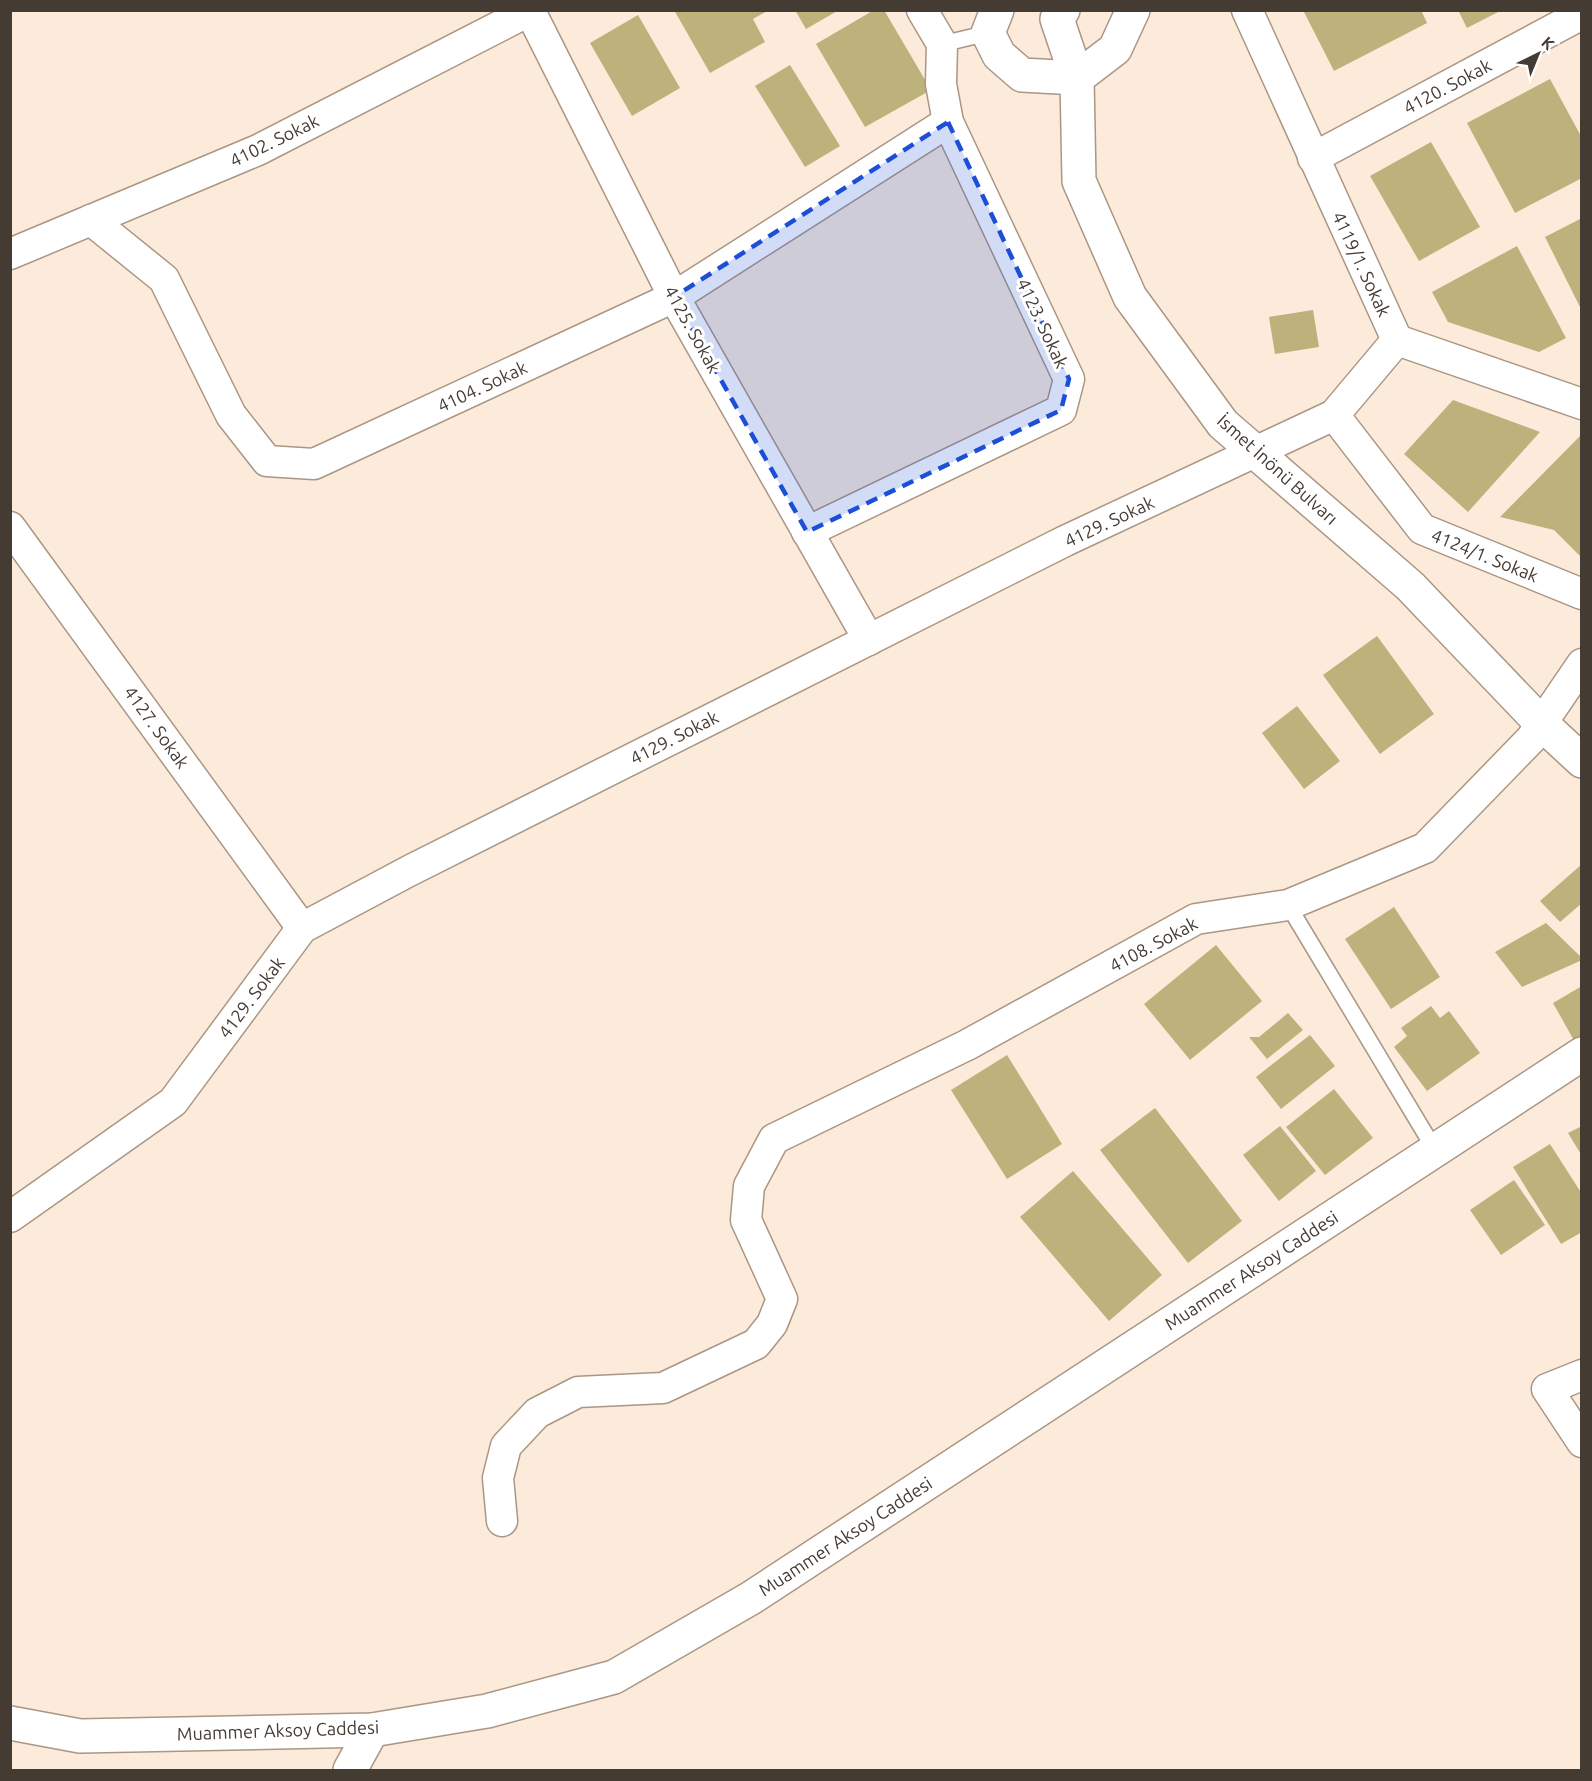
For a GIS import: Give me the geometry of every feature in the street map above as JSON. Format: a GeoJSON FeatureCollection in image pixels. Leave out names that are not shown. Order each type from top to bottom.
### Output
{"type":"FeatureCollection","features":[{"type":"Feature","properties":{"kind":"street"},"geometry":{"type":"LineString","coordinates":[[922,10],[942,44]]}},
{"type":"Feature","properties":{"kind":"street","name":"İsmet İnönü Bulvarı"},"geometry":{"type":"LineString","coordinates":[[1063,10],[1057,19],[1077,78],[1079,182],[1130,297],[1223,424],[1410,586],[1541,723],[1581,761]]}},
{"type":"Feature","properties":{"kind":"street"},"geometry":{"type":"LineString","coordinates":[[992,22],[999,55],[1022,75],[1077,78],[1115,49],[1133,10]]}},
{"type":"Feature","properties":{"kind":"street","name":"4119/1. Sokak"},"geometry":{"type":"LineString","coordinates":[[1247,10],[1397,340],[1581,404]]}},
{"type":"Feature","properties":{"kind":"street","name":"4102. Sokak"},"geometry":{"type":"LineString","coordinates":[[10,254],[258,150],[530,11]]}},
{"type":"Feature","properties":{"kind":"street","name":"4125. Sokak"},"geometry":{"type":"LineString","coordinates":[[530,11],[674,297],[868,640]]}},
{"type":"Feature","properties":{"kind":"street","name":"4120. Sokak"},"geometry":{"type":"LineString","coordinates":[[1313,158],[1581,14]]}},
{"type":"Feature","properties":{"kind":"street","name":"4123. Sokak"},"geometry":{"type":"LineString","coordinates":[[807,532],[1061,410],[1069,379],[948,122],[941,84],[942,44]]}},
{"type":"Feature","properties":{"kind":"street","name":"4104. Sokak"},"geometry":{"type":"LineString","coordinates":[[91,220],[164,279],[231,415],[267,460],[314,464],[674,297],[948,122]]}},
{"type":"Feature","properties":{"kind":"street","name":"4129. Sokak"},"geometry":{"type":"LineString","coordinates":[[10,1217],[173,1102],[302,928],[409,871],[1065,541],[1335,415],[1397,340]]}},
{"type":"Feature","properties":{"kind":"street","name":"4124/1. Sokak"},"geometry":{"type":"LineString","coordinates":[[1335,415],[1422,529],[1581,594]]}},
{"type":"Feature","properties":{"kind":"street","name":"4127. Sokak"},"geometry":{"type":"LineString","coordinates":[[10,527],[302,928]]}},
{"type":"Feature","properties":{"kind":"street","name":"4108. Sokak"},"geometry":{"type":"LineString","coordinates":[[502,1521],[498,1478],[507,1446],[537,1413],[578,1392],[663,1388],[756,1344],[772,1324],[782,1299],[746,1220],[749,1186],[774,1139],[967,1045],[1196,918],[1288,905],[1425,848],[1531,739],[1581,664]]}},
{"type":"Feature","properties":{"kind":"street","name":"Muammer Aksoy Caddesi"},"geometry":{"type":"LineString","coordinates":[[10,1723],[80,1736],[372,1730],[487,1711],[614,1677],[751,1598],[1581,1054]]}},
{"type":"Feature","properties":{"kind":"street"},"geometry":{"type":"LineString","coordinates":[[1581,1375],[1547,1389],[1581,1442]]}},
{"type":"Feature","properties":{"kind":"street"},"geometry":{"type":"LineString","coordinates":[[350,1770],[372,1730]]}},
{"type":"Feature","properties":{"kind":"lane"},"geometry":{"type":"LineString","coordinates":[[942,44],[992,22]]}},
{"type":"Feature","properties":{"kind":"lane"},"geometry":{"type":"LineString","coordinates":[[1288,905],[1435,1150]]}},
{"type":"Feature","properties":{"kind":"highlighted area"},"geometry":{"type":"Polygon","coordinates":[[[948,122],[1069,379],[1061,410],[807,532],[674,297],[948,122]]]}},
{"type":"Feature","properties":{"kind":"building"},"geometry":{"type":"Polygon","coordinates":[[[674,10],[769,10],[753,19],[765,42],[710,73],[674,10]]]}},
{"type":"Feature","properties":{"kind":"building"},"geometry":{"type":"Polygon","coordinates":[[[795,10],[839,10],[806,29],[795,10]]]}},
{"type":"Feature","properties":{"kind":"building"},"geometry":{"type":"Polygon","coordinates":[[[874,10],[884,10],[931,90],[865,127],[816,44],[874,10]]]}},
{"type":"Feature","properties":{"kind":"building"},"geometry":{"type":"Polygon","coordinates":[[[1303,10],[1421,10],[1427,23],[1334,71],[1303,10]]]}},
{"type":"Feature","properties":{"kind":"building"},"geometry":{"type":"Polygon","coordinates":[[[1458,10],[1502,10],[1467,28],[1458,10]]]}},
{"type":"Feature","properties":{"kind":"building"},"geometry":{"type":"Polygon","coordinates":[[[638,15],[680,88],[632,116],[590,43],[638,15]]]}},
{"type":"Feature","properties":{"kind":"building"},"geometry":{"type":"Polygon","coordinates":[[[790,65],[840,146],[805,167],[755,86],[790,65]]]}},
{"type":"Feature","properties":{"kind":"building"},"geometry":{"type":"Polygon","coordinates":[[[1550,79],[1582,138],[1582,178],[1515,213],[1467,123],[1550,79]]]}},
{"type":"Feature","properties":{"kind":"building"},"geometry":{"type":"Polygon","coordinates":[[[1431,142],[1480,227],[1419,261],[1370,176],[1431,142]]]}},
{"type":"Feature","properties":{"kind":"building"},"geometry":{"type":"Polygon","coordinates":[[[1582,218],[1582,311],[1545,237],[1582,218]]]}},
{"type":"Feature","properties":{"kind":"building"},"geometry":{"type":"Polygon","coordinates":[[[1517,246],[1566,338],[1539,352],[1448,322],[1432,292],[1517,246]]]}},
{"type":"Feature","properties":{"kind":"building"},"geometry":{"type":"Polygon","coordinates":[[[1313,310],[1319,347],[1275,354],[1269,317],[1313,310]]]}},
{"type":"Feature","properties":{"kind":"building"},"geometry":{"type":"Polygon","coordinates":[[[1453,400],[1540,432],[1468,512],[1404,454],[1453,400]]]}},
{"type":"Feature","properties":{"kind":"building"},"geometry":{"type":"Polygon","coordinates":[[[1580,436],[1582,438],[1582,558],[1554,530],[1500,517],[1580,436]]]}},
{"type":"Feature","properties":{"kind":"building"},"geometry":{"type":"Polygon","coordinates":[[[1377,636],[1434,714],[1380,754],[1323,675],[1377,636]]]}},
{"type":"Feature","properties":{"kind":"building"},"geometry":{"type":"Polygon","coordinates":[[[1297,706],[1340,761],[1304,789],[1262,733],[1297,706]]]}},
{"type":"Feature","properties":{"kind":"building"},"geometry":{"type":"Polygon","coordinates":[[[1582,864],[1582,903],[1560,922],[1540,901],[1582,864]]]}},
{"type":"Feature","properties":{"kind":"building"},"geometry":{"type":"Polygon","coordinates":[[[1394,907],[1440,977],[1391,1009],[1345,939],[1394,907]]]}},
{"type":"Feature","properties":{"kind":"building"},"geometry":{"type":"Polygon","coordinates":[[[1546,923],[1582,960],[1522,987],[1495,952],[1546,923]]]}},
{"type":"Feature","properties":{"kind":"building"},"geometry":{"type":"Polygon","coordinates":[[[1216,945],[1262,1001],[1190,1060],[1144,1004],[1216,945]]]}},
{"type":"Feature","properties":{"kind":"building"},"geometry":{"type":"Polygon","coordinates":[[[1582,986],[1582,1040],[1576,1044],[1553,1003],[1582,986]]]}},
{"type":"Feature","properties":{"kind":"building"},"geometry":{"type":"Polygon","coordinates":[[[1431,1006],[1440,1018],[1449,1011],[1480,1053],[1427,1091],[1394,1047],[1407,1036],[1401,1028],[1431,1006]]]}},
{"type":"Feature","properties":{"kind":"building"},"geometry":{"type":"Polygon","coordinates":[[[1288,1013],[1303,1030],[1267,1059],[1249,1037],[1259,1037],[1288,1013]]]}},
{"type":"Feature","properties":{"kind":"building"},"geometry":{"type":"Polygon","coordinates":[[[1310,1035],[1335,1066],[1281,1109],[1256,1077],[1310,1035]]]}},
{"type":"Feature","properties":{"kind":"building"},"geometry":{"type":"Polygon","coordinates":[[[1007,1055],[1062,1144],[1007,1179],[951,1090],[1007,1055]]]}},
{"type":"Feature","properties":{"kind":"building"},"geometry":{"type":"Polygon","coordinates":[[[1334,1089],[1373,1138],[1325,1175],[1286,1127],[1334,1089]]]}},
{"type":"Feature","properties":{"kind":"building"},"geometry":{"type":"Polygon","coordinates":[[[1155,1108],[1242,1221],[1188,1263],[1100,1150],[1155,1108]]]}},
{"type":"Feature","properties":{"kind":"building"},"geometry":{"type":"Polygon","coordinates":[[[1280,1126],[1316,1171],[1279,1201],[1243,1155],[1280,1126]]]}},
{"type":"Feature","properties":{"kind":"building"},"geometry":{"type":"Polygon","coordinates":[[[1582,1126],[1582,1156],[1568,1133],[1582,1126]]]}},
{"type":"Feature","properties":{"kind":"building"},"geometry":{"type":"Polygon","coordinates":[[[1550,1144],[1582,1194],[1582,1232],[1561,1244],[1513,1167],[1550,1144]]]}},
{"type":"Feature","properties":{"kind":"building"},"geometry":{"type":"Polygon","coordinates":[[[1073,1171],[1162,1275],[1109,1321],[1020,1217],[1073,1171]]]}},
{"type":"Feature","properties":{"kind":"building"},"geometry":{"type":"Polygon","coordinates":[[[1514,1180],[1545,1225],[1501,1255],[1470,1210],[1514,1180]]]}}]}
